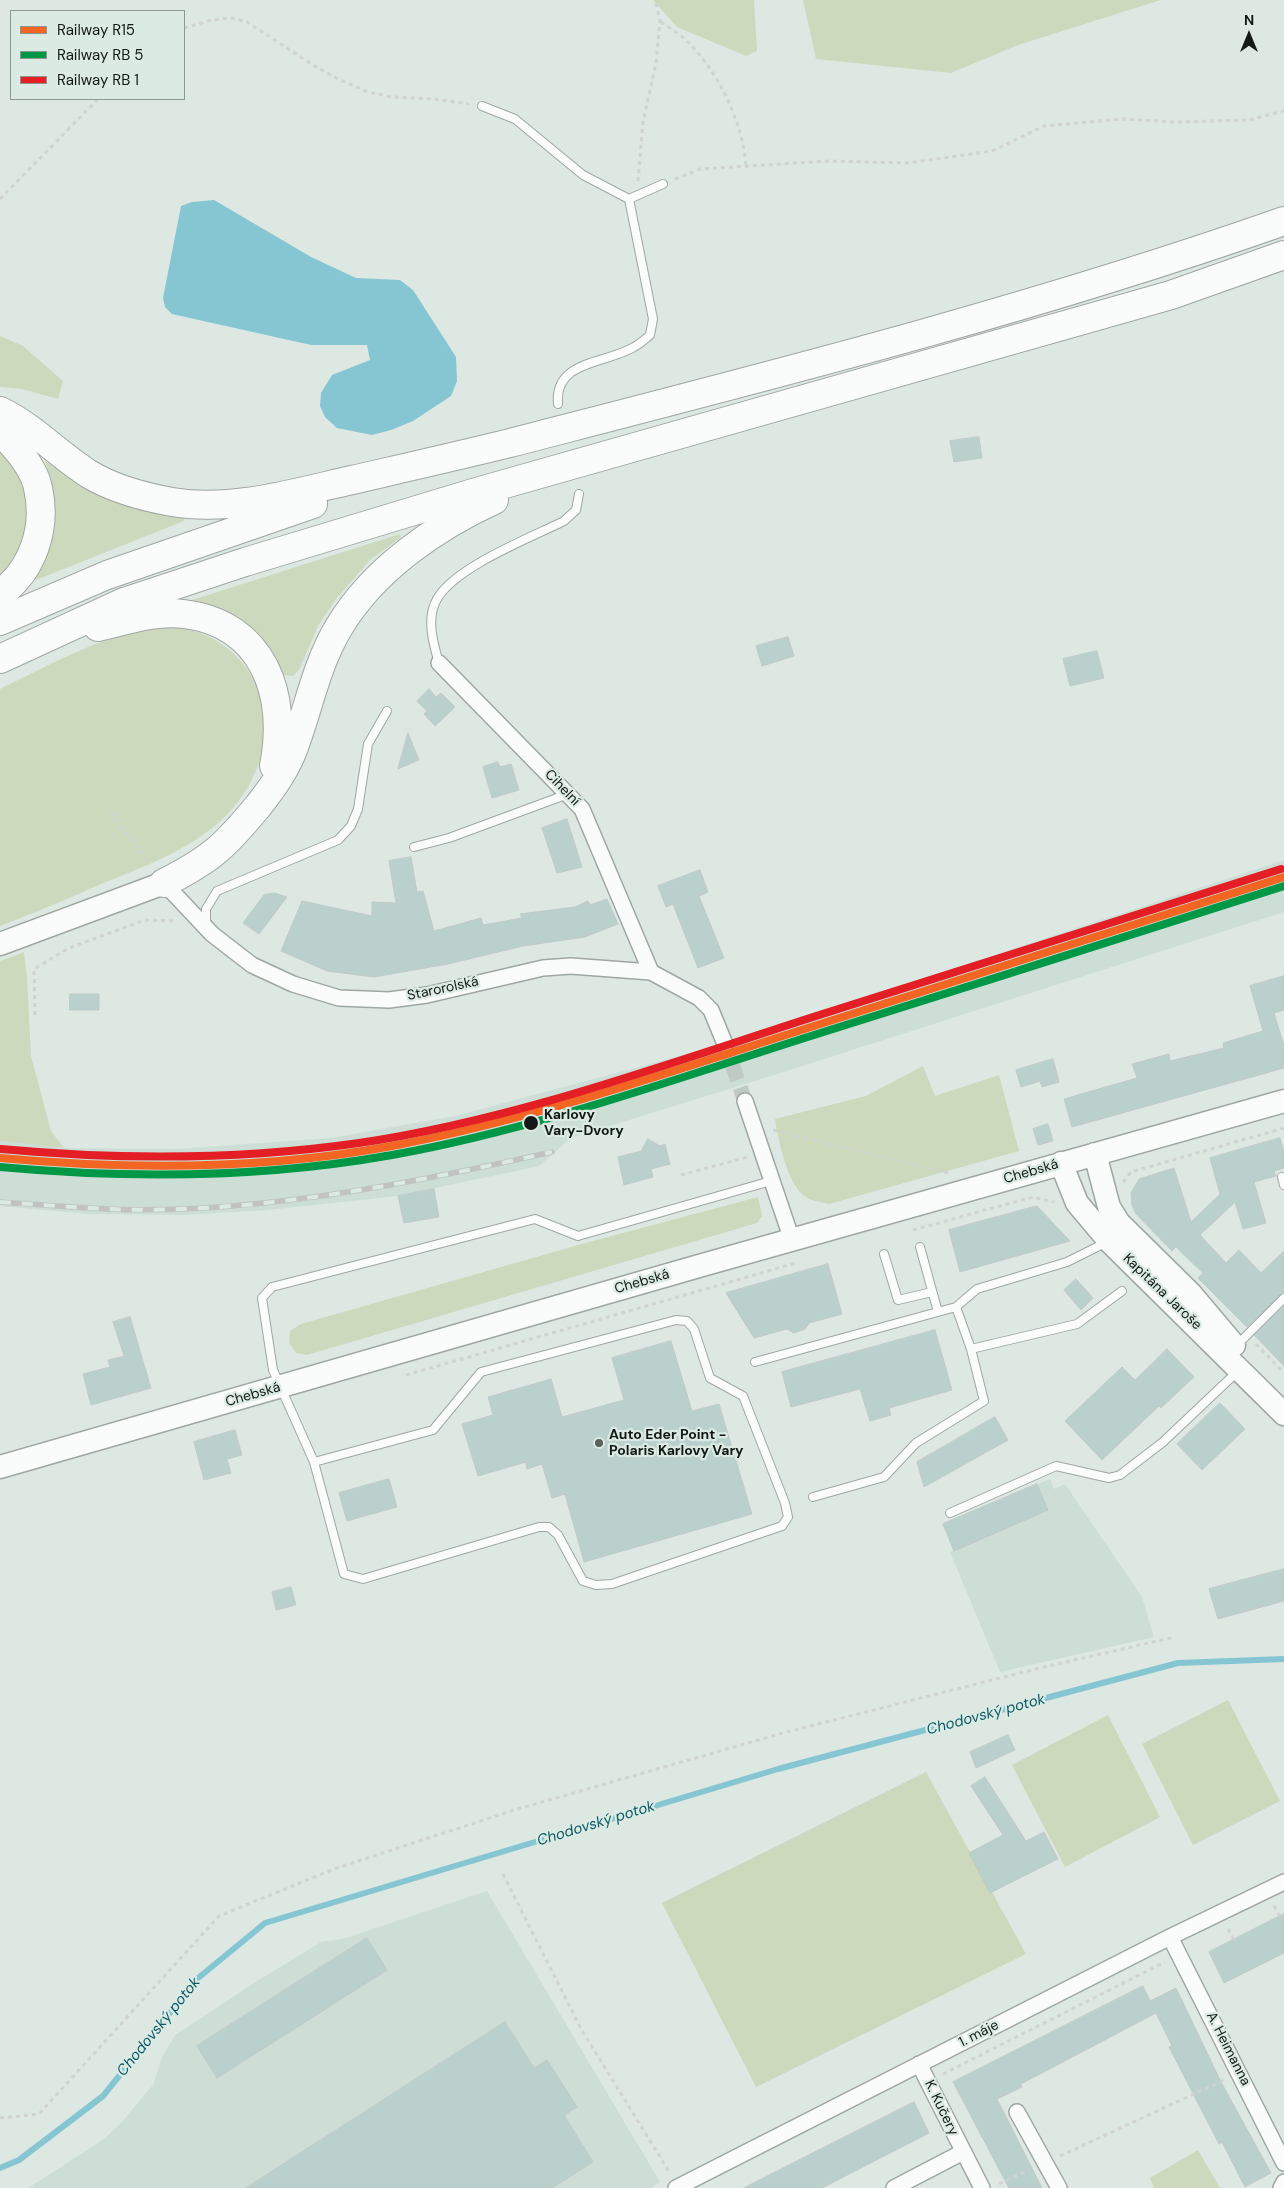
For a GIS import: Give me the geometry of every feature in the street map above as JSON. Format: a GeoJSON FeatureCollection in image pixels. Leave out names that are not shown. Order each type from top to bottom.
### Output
{"type":"FeatureCollection","features":[{"type":"Feature","properties":{"kind":"highway"},"geometry":{"type":"LineString","coordinates":[[0,412],[91,475],[130,492],[173,502],[223,505],[284,495],[469,453],[739,384],[1049,297],[1284,222]]}},
{"type":"Feature","properties":{"kind":"highway"},"geometry":{"type":"LineString","coordinates":[[0,659],[124,602],[245,562],[562,469],[1171,295],[1284,255]]}},
{"type":"Feature","properties":{"kind":"highway"},"geometry":{"type":"LineString","coordinates":[[0,431],[19,449],[38,486],[41,517],[35,547],[24,572],[0,594]]}},
{"type":"Feature","properties":{"kind":"highway"},"geometry":{"type":"LineString","coordinates":[[0,621],[107,575],[264,520],[469,453]]}},
{"type":"Feature","properties":{"kind":"highway"},"geometry":{"type":"LineString","coordinates":[[164,883],[214,854],[244,824],[276,784],[294,748],[314,679],[339,626],[379,576],[424,539],[479,507],[562,469]]}},
{"type":"Feature","properties":{"kind":"highway"},"geometry":{"type":"LineString","coordinates":[[38,641],[166,613],[199,617],[230,630],[254,652],[264,665],[274,687],[279,710],[278,744],[274,768],[258,806]]}},
{"type":"Feature","properties":{"kind":"street","name":"Cihelní"},"geometry":{"type":"LineString","coordinates":[[439,663],[582,809],[651,972]]}},
{"type":"Feature","properties":{"kind":"street","name":"Starorolská"},"geometry":{"type":"LineString","coordinates":[[164,883],[204,925],[252,965],[293,984],[339,998],[389,1000],[428,995],[513,973],[562,967],[651,972],[699,998],[711,1010],[725,1044]]}},
{"type":"Feature","properties":{"kind":"street"},"geometry":{"type":"LineString","coordinates":[[0,944],[164,883]]}},
{"type":"Feature","properties":{"kind":"street"},"geometry":{"type":"LineString","coordinates":[[745,1101],[792,1240]]}},
{"type":"Feature","properties":{"kind":"street","name":"Chebská"},"geometry":{"type":"LineString","coordinates":[[0,1467],[1061,1163],[1284,1101]]}},
{"type":"Feature","properties":{"kind":"street","name":"Kapitána Jaroše"},"geometry":{"type":"LineString","coordinates":[[1095,1154],[1109,1207],[1118,1223],[1191,1294],[1236,1346],[1282,1411]]}},
{"type":"Feature","properties":{"kind":"street","name":"Kapitána Jaroše"},"geometry":{"type":"LineString","coordinates":[[1061,1163],[1077,1202],[1109,1241],[1282,1411]]}},
{"type":"Feature","properties":{"kind":"street","name":"1. máje"},"geometry":{"type":"LineString","coordinates":[[675,2184],[1284,1882]]}},
{"type":"Feature","properties":{"kind":"street","name":"A. Heimanna"},"geometry":{"type":"LineString","coordinates":[[1170,1938],[1240,2072],[1284,2163]]}},
{"type":"Feature","properties":{"kind":"street","name":"K. Kučery"},"geometry":{"type":"LineString","coordinates":[[918,2064],[982,2188]]}},
{"type":"Feature","properties":{"kind":"street"},"geometry":{"type":"LineString","coordinates":[[1018,2112],[1059,2188]]}},
{"type":"Feature","properties":{"kind":"street","name":"K. Kučery"},"geometry":{"type":"LineString","coordinates":[[894,2188],[963,2152]]}},
{"type":"Feature","properties":{"kind":"street"},"geometry":{"type":"LineString","coordinates":[[1281,2188],[1284,2182]]}},
{"type":"Feature","properties":{"kind":"lane"},"geometry":{"type":"LineString","coordinates":[[482,106],[515,119],[583,175],[629,199]]}},
{"type":"Feature","properties":{"kind":"lane"},"geometry":{"type":"LineString","coordinates":[[629,199],[663,184]]}},
{"type":"Feature","properties":{"kind":"lane"},"geometry":{"type":"LineString","coordinates":[[558,404],[557,392],[562,380],[579,367],[634,347],[650,335],[653,319],[629,199]]}},
{"type":"Feature","properties":{"kind":"lane"},"geometry":{"type":"LineString","coordinates":[[439,663],[430,624],[436,600],[449,583],[478,565],[564,521],[576,510],[579,494]]}},
{"type":"Feature","properties":{"kind":"lane"},"geometry":{"type":"LineString","coordinates":[[204,925],[206,909],[210,899],[217,892],[338,840],[351,826],[358,809],[368,744],[387,711]]}},
{"type":"Feature","properties":{"kind":"lane"},"geometry":{"type":"LineString","coordinates":[[414,847],[449,838],[568,794]]}},
{"type":"Feature","properties":{"kind":"lane"},"geometry":{"type":"LineString","coordinates":[[314,1462],[433,1430],[481,1372],[676,1320],[687,1321],[694,1330],[710,1378],[743,1396],[785,1503],[788,1517],[782,1526],[612,1584],[596,1585],[583,1581],[558,1535],[549,1527],[539,1527],[363,1579],[344,1574],[314,1462],[273,1370],[262,1298],[272,1287],[535,1219],[578,1236],[772,1181]]}},
{"type":"Feature","properties":{"kind":"lane"},"geometry":{"type":"LineString","coordinates":[[755,1362],[956,1307],[977,1289],[1067,1262],[1109,1241]]}},
{"type":"Feature","properties":{"kind":"lane"},"geometry":{"type":"LineString","coordinates":[[920,1247],[938,1312]]}},
{"type":"Feature","properties":{"kind":"lane"},"geometry":{"type":"LineString","coordinates":[[884,1254],[898,1300],[932,1292]]}},
{"type":"Feature","properties":{"kind":"lane"},"geometry":{"type":"LineString","coordinates":[[971,1349],[1077,1324],[1122,1291]]}},
{"type":"Feature","properties":{"kind":"lane"},"geometry":{"type":"LineString","coordinates":[[1236,1346],[1284,1298]]}},
{"type":"Feature","properties":{"kind":"lane"},"geometry":{"type":"LineString","coordinates":[[813,1498],[884,1477],[916,1443],[984,1400],[971,1349],[956,1307]]}},
{"type":"Feature","properties":{"kind":"lane"},"geometry":{"type":"LineString","coordinates":[[950,1513],[1056,1466],[1110,1478],[1120,1475],[1164,1442],[1240,1368]]}},
{"type":"Feature","properties":{"kind":"path"},"geometry":{"type":"LineString","coordinates":[[641,194],[637,178],[643,122],[656,63],[660,21],[655,0]]}},
{"type":"Feature","properties":{"kind":"path"},"geometry":{"type":"LineString","coordinates":[[185,28],[212,20],[232,18],[247,22],[312,65],[368,92],[392,97],[434,99],[482,106]]}},
{"type":"Feature","properties":{"kind":"path"},"geometry":{"type":"LineString","coordinates":[[660,21],[686,40],[712,73],[729,104],[744,145],[746,166]]}},
{"type":"Feature","properties":{"kind":"path"},"geometry":{"type":"LineString","coordinates":[[0,199],[97,100]]}},
{"type":"Feature","properties":{"kind":"path"},"geometry":{"type":"LineString","coordinates":[[663,184],[700,169],[830,161],[908,163],[992,152],[1044,126],[1122,119],[1176,122],[1249,120],[1284,111]]}},
{"type":"Feature","properties":{"kind":"path"},"geometry":{"type":"LineString","coordinates":[[111,813],[164,883]]}},
{"type":"Feature","properties":{"kind":"path"},"geometry":{"type":"LineString","coordinates":[[35,1015],[34,969],[69,948],[145,920],[204,925]]}},
{"type":"Feature","properties":{"kind":"path"},"geometry":{"type":"LineString","coordinates":[[1122,1183],[1131,1172],[1284,1128]]}},
{"type":"Feature","properties":{"kind":"path"},"geometry":{"type":"LineString","coordinates":[[772,1129],[955,1174]]}},
{"type":"Feature","properties":{"kind":"path"},"geometry":{"type":"LineString","coordinates":[[681,1175],[748,1156]]}},
{"type":"Feature","properties":{"kind":"path"},"geometry":{"type":"LineString","coordinates":[[909,1231],[1033,1197],[1049,1199],[1061,1206]]}},
{"type":"Feature","properties":{"kind":"path"},"geometry":{"type":"LineString","coordinates":[[405,1375],[804,1261]]}},
{"type":"Feature","properties":{"kind":"path"},"geometry":{"type":"LineString","coordinates":[[0,2118],[39,2114],[219,1916],[334,1869],[514,1810],[783,1733],[1175,1637]]}},
{"type":"Feature","properties":{"kind":"path"},"geometry":{"type":"LineString","coordinates":[[503,1874],[581,2029],[675,2184]]}},
{"type":"Feature","properties":{"kind":"path"},"geometry":{"type":"LineString","coordinates":[[1274,1906],[1280,1917]]}},
{"type":"Feature","properties":{"kind":"path"},"geometry":{"type":"LineString","coordinates":[[1228,1929],[1234,1940]]}},
{"type":"Feature","properties":{"kind":"path"},"geometry":{"type":"LineString","coordinates":[[991,2188],[1240,2072]]}},
{"type":"Feature","properties":{"kind":"shaded area"},"geometry":{"type":"Polygon","coordinates":[[[1284,860],[1284,912],[571,1138],[539,1166],[398,1196],[267,1210],[184,1215],[88,1214],[0,1206],[0,1141],[64,1148],[177,1149],[331,1138],[455,1116],[717,1046],[1284,860]]]}},
{"type":"Feature","properties":{"kind":"shaded area"},"geometry":{"type":"Polygon","coordinates":[[[1050,1479],[1054,1489],[1065,1484],[1142,1597],[1154,1637],[1000,1672],[950,1552],[953,1550],[943,1524],[1050,1479]]]}},
{"type":"Feature","properties":{"kind":"shaded area"},"geometry":{"type":"Polygon","coordinates":[[[487,1891],[660,2182],[651,2188],[28,2188],[104,2139],[120,2124],[153,2085],[162,2057],[175,2035],[259,1980],[321,1942],[346,1938],[487,1891]]]}},
{"type":"Feature","properties":{"kind":"green space"},"geometry":{"type":"Polygon","coordinates":[[[653,0],[754,0],[757,51],[746,56],[677,27],[653,0]]]}},
{"type":"Feature","properties":{"kind":"green space"},"geometry":{"type":"Polygon","coordinates":[[[803,0],[1161,0],[1018,45],[951,73],[816,59],[803,0]]]}},
{"type":"Feature","properties":{"kind":"green space"},"geometry":{"type":"Polygon","coordinates":[[[0,336],[23,346],[63,381],[58,399],[22,389],[0,387],[0,336]]]}},
{"type":"Feature","properties":{"kind":"green space"},"geometry":{"type":"Polygon","coordinates":[[[0,443],[6,448],[30,499],[29,531],[18,557],[0,583],[0,443]]]}},
{"type":"Feature","properties":{"kind":"green space"},"geometry":{"type":"Polygon","coordinates":[[[45,461],[102,496],[137,509],[184,518],[184,521],[36,580],[35,577],[48,547],[54,520],[53,493],[45,461]]]}},
{"type":"Feature","properties":{"kind":"green space"},"geometry":{"type":"Polygon","coordinates":[[[400,534],[401,537],[370,560],[336,599],[318,626],[300,668],[294,676],[282,675],[216,608],[192,600],[400,534]]]}},
{"type":"Feature","properties":{"kind":"green space"},"geometry":{"type":"Polygon","coordinates":[[[160,626],[175,627],[203,634],[227,648],[247,669],[261,695],[265,716],[264,746],[255,773],[243,795],[228,814],[190,843],[147,865],[0,926],[0,689],[58,660],[98,643],[139,630],[160,626]]]}},
{"type":"Feature","properties":{"kind":"green space"},"geometry":{"type":"Polygon","coordinates":[[[24,952],[31,1056],[51,1131],[64,1148],[0,1141],[0,961],[24,952]]]}},
{"type":"Feature","properties":{"kind":"green space"},"geometry":{"type":"Polygon","coordinates":[[[923,1066],[935,1096],[999,1075],[1019,1151],[829,1204],[812,1200],[803,1195],[797,1189],[788,1170],[778,1138],[775,1119],[866,1096],[923,1066]]]}},
{"type":"Feature","properties":{"kind":"green space"},"geometry":{"type":"Polygon","coordinates":[[[758,1197],[762,1216],[757,1223],[307,1355],[296,1353],[289,1343],[290,1331],[301,1324],[589,1242],[758,1197]]]}},
{"type":"Feature","properties":{"kind":"green space"},"geometry":{"type":"Polygon","coordinates":[[[1228,1700],[1280,1801],[1193,1845],[1142,1744],[1228,1700]]]}},
{"type":"Feature","properties":{"kind":"green space"},"geometry":{"type":"Polygon","coordinates":[[[1108,1715],[1160,1817],[1065,1867],[1012,1765],[1108,1715]]]}},
{"type":"Feature","properties":{"kind":"green space"},"geometry":{"type":"Polygon","coordinates":[[[926,1772],[1026,1954],[756,2087],[662,1903],[926,1772]]]}},
{"type":"Feature","properties":{"kind":"green space"},"geometry":{"type":"Polygon","coordinates":[[[1198,2150],[1220,2188],[1154,2188],[1150,2178],[1198,2150]]]}},
{"type":"Feature","properties":{"kind":"water"},"geometry":{"type":"Polygon","coordinates":[[[214,200],[311,257],[356,278],[400,280],[413,290],[456,357],[457,381],[451,396],[413,421],[391,430],[372,435],[337,428],[325,417],[320,406],[321,393],[332,375],[370,360],[367,345],[311,345],[172,314],[165,307],[163,298],[181,206],[192,202],[214,200]]]}},
{"type":"Feature","properties":{"kind":"building"},"geometry":{"type":"Polygon","coordinates":[[[979,437],[982,458],[954,462],[950,441],[979,437]]]}},
{"type":"Feature","properties":{"kind":"building"},"geometry":{"type":"Polygon","coordinates":[[[788,637],[794,656],[762,666],[756,646],[788,637]]]}},
{"type":"Feature","properties":{"kind":"building"},"geometry":{"type":"Polygon","coordinates":[[[1097,651],[1104,678],[1070,686],[1063,659],[1097,651]]]}},
{"type":"Feature","properties":{"kind":"building"},"geometry":{"type":"Polygon","coordinates":[[[429,689],[436,697],[441,693],[455,707],[435,726],[424,714],[427,711],[417,701],[429,689]]]}},
{"type":"Feature","properties":{"kind":"building"},"geometry":{"type":"Polygon","coordinates":[[[408,733],[419,760],[398,769],[408,733]]]}},
{"type":"Feature","properties":{"kind":"building"},"geometry":{"type":"Polygon","coordinates":[[[498,762],[500,767],[511,764],[519,790],[492,798],[483,767],[498,762]]]}},
{"type":"Feature","properties":{"kind":"building"},"geometry":{"type":"Polygon","coordinates":[[[567,819],[582,867],[557,873],[542,828],[567,819]]]}},
{"type":"Feature","properties":{"kind":"building"},"geometry":{"type":"Polygon","coordinates":[[[411,857],[417,892],[423,891],[434,931],[481,918],[483,925],[522,918],[520,914],[575,907],[588,901],[590,905],[607,899],[618,924],[585,937],[523,946],[448,964],[374,977],[327,971],[281,951],[302,901],[372,916],[372,902],[396,903],[389,861],[411,857]]]}},
{"type":"Feature","properties":{"kind":"building"},"geometry":{"type":"Polygon","coordinates":[[[700,870],[708,892],[699,896],[724,958],[698,968],[673,904],[666,907],[658,886],[700,870]]]}},
{"type":"Feature","properties":{"kind":"building"},"geometry":{"type":"Polygon","coordinates":[[[274,893],[287,897],[259,934],[243,923],[264,895],[274,893]]]}},
{"type":"Feature","properties":{"kind":"building"},"geometry":{"type":"Polygon","coordinates":[[[1284,976],[1284,1010],[1274,1013],[1284,1046],[1284,1068],[1072,1127],[1064,1099],[1137,1078],[1132,1064],[1169,1054],[1170,1061],[1224,1048],[1223,1043],[1263,1031],[1250,986],[1284,976]]]}},
{"type":"Feature","properties":{"kind":"building"},"geometry":{"type":"Polygon","coordinates":[[[70,994],[99,994],[99,1010],[70,1010],[70,994]]]}},
{"type":"Feature","properties":{"kind":"building"},"geometry":{"type":"Polygon","coordinates":[[[1053,1059],[1059,1082],[1042,1087],[1040,1081],[1021,1087],[1016,1070],[1053,1059]]]}},
{"type":"Feature","properties":{"kind":"building"},"geometry":{"type":"Polygon","coordinates":[[[1048,1124],[1053,1141],[1038,1145],[1033,1129],[1048,1124]]]}},
{"type":"Feature","properties":{"kind":"building"},"geometry":{"type":"Polygon","coordinates":[[[1280,1138],[1284,1152],[1284,1168],[1274,1171],[1276,1176],[1254,1182],[1266,1223],[1243,1229],[1235,1202],[1200,1235],[1226,1263],[1239,1250],[1261,1273],[1284,1251],[1284,1292],[1247,1327],[1198,1278],[1203,1273],[1176,1247],[1172,1251],[1136,1214],[1132,1205],[1131,1193],[1139,1179],[1174,1168],[1191,1222],[1220,1194],[1210,1158],[1280,1138]]]}},
{"type":"Feature","properties":{"kind":"building"},"geometry":{"type":"Polygon","coordinates":[[[648,1139],[660,1146],[665,1144],[670,1164],[651,1169],[653,1177],[624,1185],[618,1157],[641,1151],[648,1139]]]}},
{"type":"Feature","properties":{"kind":"building"},"geometry":{"type":"Polygon","coordinates":[[[434,1189],[439,1217],[404,1223],[398,1196],[434,1189]]]}},
{"type":"Feature","properties":{"kind":"building"},"geometry":{"type":"Polygon","coordinates":[[[1037,1206],[1070,1241],[960,1272],[949,1230],[1037,1206]]]}},
{"type":"Feature","properties":{"kind":"building"},"geometry":{"type":"Polygon","coordinates":[[[828,1264],[842,1314],[809,1323],[805,1329],[794,1333],[787,1329],[754,1338],[726,1293],[828,1264]]]}},
{"type":"Feature","properties":{"kind":"building"},"geometry":{"type":"Polygon","coordinates":[[[1076,1279],[1093,1298],[1081,1310],[1064,1290],[1076,1279]]]}},
{"type":"Feature","properties":{"kind":"building"},"geometry":{"type":"Polygon","coordinates":[[[1284,1306],[1284,1366],[1254,1335],[1284,1306]]]}},
{"type":"Feature","properties":{"kind":"building"},"geometry":{"type":"Polygon","coordinates":[[[130,1317],[151,1388],[91,1405],[83,1374],[110,1367],[108,1360],[124,1356],[113,1322],[130,1317]]]}},
{"type":"Feature","properties":{"kind":"building"},"geometry":{"type":"Polygon","coordinates":[[[935,1330],[952,1390],[889,1408],[891,1415],[870,1421],[860,1389],[791,1407],[782,1372],[935,1330]]]}},
{"type":"Feature","properties":{"kind":"building","name":"Auto Eder Point - Polaris Karlovy Vary"},"geometry":{"type":"Polygon","coordinates":[[[671,1341],[692,1411],[719,1404],[752,1514],[584,1562],[565,1494],[552,1498],[542,1464],[527,1469],[526,1462],[478,1476],[462,1424],[493,1415],[488,1397],[551,1379],[562,1417],[624,1400],[612,1358],[671,1341]]]}},
{"type":"Feature","properties":{"kind":"building"},"geometry":{"type":"Polygon","coordinates":[[[1167,1349],[1194,1377],[1161,1408],[1159,1406],[1102,1460],[1065,1421],[1122,1367],[1135,1380],[1167,1349]]]}},
{"type":"Feature","properties":{"kind":"building"},"geometry":{"type":"Polygon","coordinates":[[[1220,1403],[1245,1429],[1202,1470],[1177,1444],[1220,1403]]]}},
{"type":"Feature","properties":{"kind":"building"},"geometry":{"type":"Polygon","coordinates":[[[995,1417],[1008,1440],[924,1487],[917,1462],[995,1417]]]}},
{"type":"Feature","properties":{"kind":"building"},"geometry":{"type":"Polygon","coordinates":[[[235,1430],[242,1455],[227,1459],[231,1473],[204,1480],[194,1442],[235,1430]]]}},
{"type":"Feature","properties":{"kind":"building"},"geometry":{"type":"Polygon","coordinates":[[[389,1479],[397,1507],[347,1521],[339,1493],[389,1479]]]}},
{"type":"Feature","properties":{"kind":"building"},"geometry":{"type":"Polygon","coordinates":[[[1037,1484],[1048,1510],[954,1551],[943,1524],[1037,1484]]]}},
{"type":"Feature","properties":{"kind":"building"},"geometry":{"type":"Polygon","coordinates":[[[1284,1569],[1284,1601],[1218,1619],[1209,1589],[1284,1569]]]}},
{"type":"Feature","properties":{"kind":"building"},"geometry":{"type":"Polygon","coordinates":[[[291,1587],[296,1605],[276,1610],[272,1592],[291,1587]]]}},
{"type":"Feature","properties":{"kind":"building"},"geometry":{"type":"Polygon","coordinates":[[[1008,1735],[1015,1750],[976,1768],[970,1752],[1008,1735]]]}},
{"type":"Feature","properties":{"kind":"building"},"geometry":{"type":"Polygon","coordinates":[[[985,1777],[1026,1841],[1044,1832],[1058,1859],[990,1893],[969,1853],[1003,1835],[971,1786],[985,1777]]]}},
{"type":"Feature","properties":{"kind":"building"},"geometry":{"type":"Polygon","coordinates":[[[1284,1914],[1284,1953],[1224,1983],[1209,1952],[1284,1914]]]}},
{"type":"Feature","properties":{"kind":"building"},"geometry":{"type":"Polygon","coordinates":[[[367,1938],[387,1970],[217,2078],[197,2046],[367,1938]]]}},
{"type":"Feature","properties":{"kind":"building"},"geometry":{"type":"Polygon","coordinates":[[[1143,1986],[1150,2001],[1176,1988],[1221,2082],[1271,2173],[1245,2187],[1222,2142],[1219,2144],[1169,2047],[1172,2046],[1156,2013],[1021,2084],[1022,2087],[997,2099],[1042,2188],[1009,2188],[953,2082],[1143,1986]]]}},
{"type":"Feature","properties":{"kind":"building"},"geometry":{"type":"Polygon","coordinates":[[[505,2022],[534,2068],[547,2060],[577,2107],[564,2115],[593,2162],[552,2188],[246,2188],[505,2022]]]}},
{"type":"Feature","properties":{"kind":"building"},"geometry":{"type":"Polygon","coordinates":[[[914,2102],[929,2133],[822,2188],[744,2188],[914,2102]]]}},
{"type":"Feature","properties":{"kind":"waterway","name":"Chodovský potok"},"geometry":{"type":"LineString","coordinates":[[0,2168],[19,2160],[103,2096],[197,1979],[265,1923],[778,1769],[1178,1663],[1284,1659]]}},
{"type":"Feature","properties":{"kind":"tunnel"},"geometry":{"type":"LineString","coordinates":[[725,1044],[745,1101]]}},
{"type":"Feature","properties":{"kind":"railway"},"geometry":{"type":"LineString","coordinates":[[0,1202],[136,1210],[182,1209],[275,1202],[414,1181],[552,1152]]}},
{"type":"Feature","properties":{"kind":"rail line","name":"R15"},"geometry":{"type":"LineString","coordinates":[[0,1158],[98,1165],[196,1166],[246,1164],[343,1154],[446,1135],[552,1108],[657,1076],[1284,877]]}},
{"type":"Feature","properties":{"kind":"transit line"},"geometry":{"type":"LineString","coordinates":[[1,1149],[90,1155],[225,1155],[314,1149],[417,1133],[531,1106],[645,1072],[1281,869]]}},
{"type":"Feature","properties":{"kind":"transit line"},"geometry":{"type":"LineString","coordinates":[[0,1167],[147,1175],[246,1172],[343,1163],[446,1144],[605,1102],[1284,886]]}},
{"type":"Feature","properties":{"kind":"place","name":"Karlovy Vary-Dvory"},"geometry":{"type":"Point","coordinates":[531,1123]}},
{"type":"Feature","properties":{"kind":"place","name":"Auto Eder Point - Polaris Karlovy Vary"},"geometry":{"type":"Point","coordinates":[599,1443]}}]}
